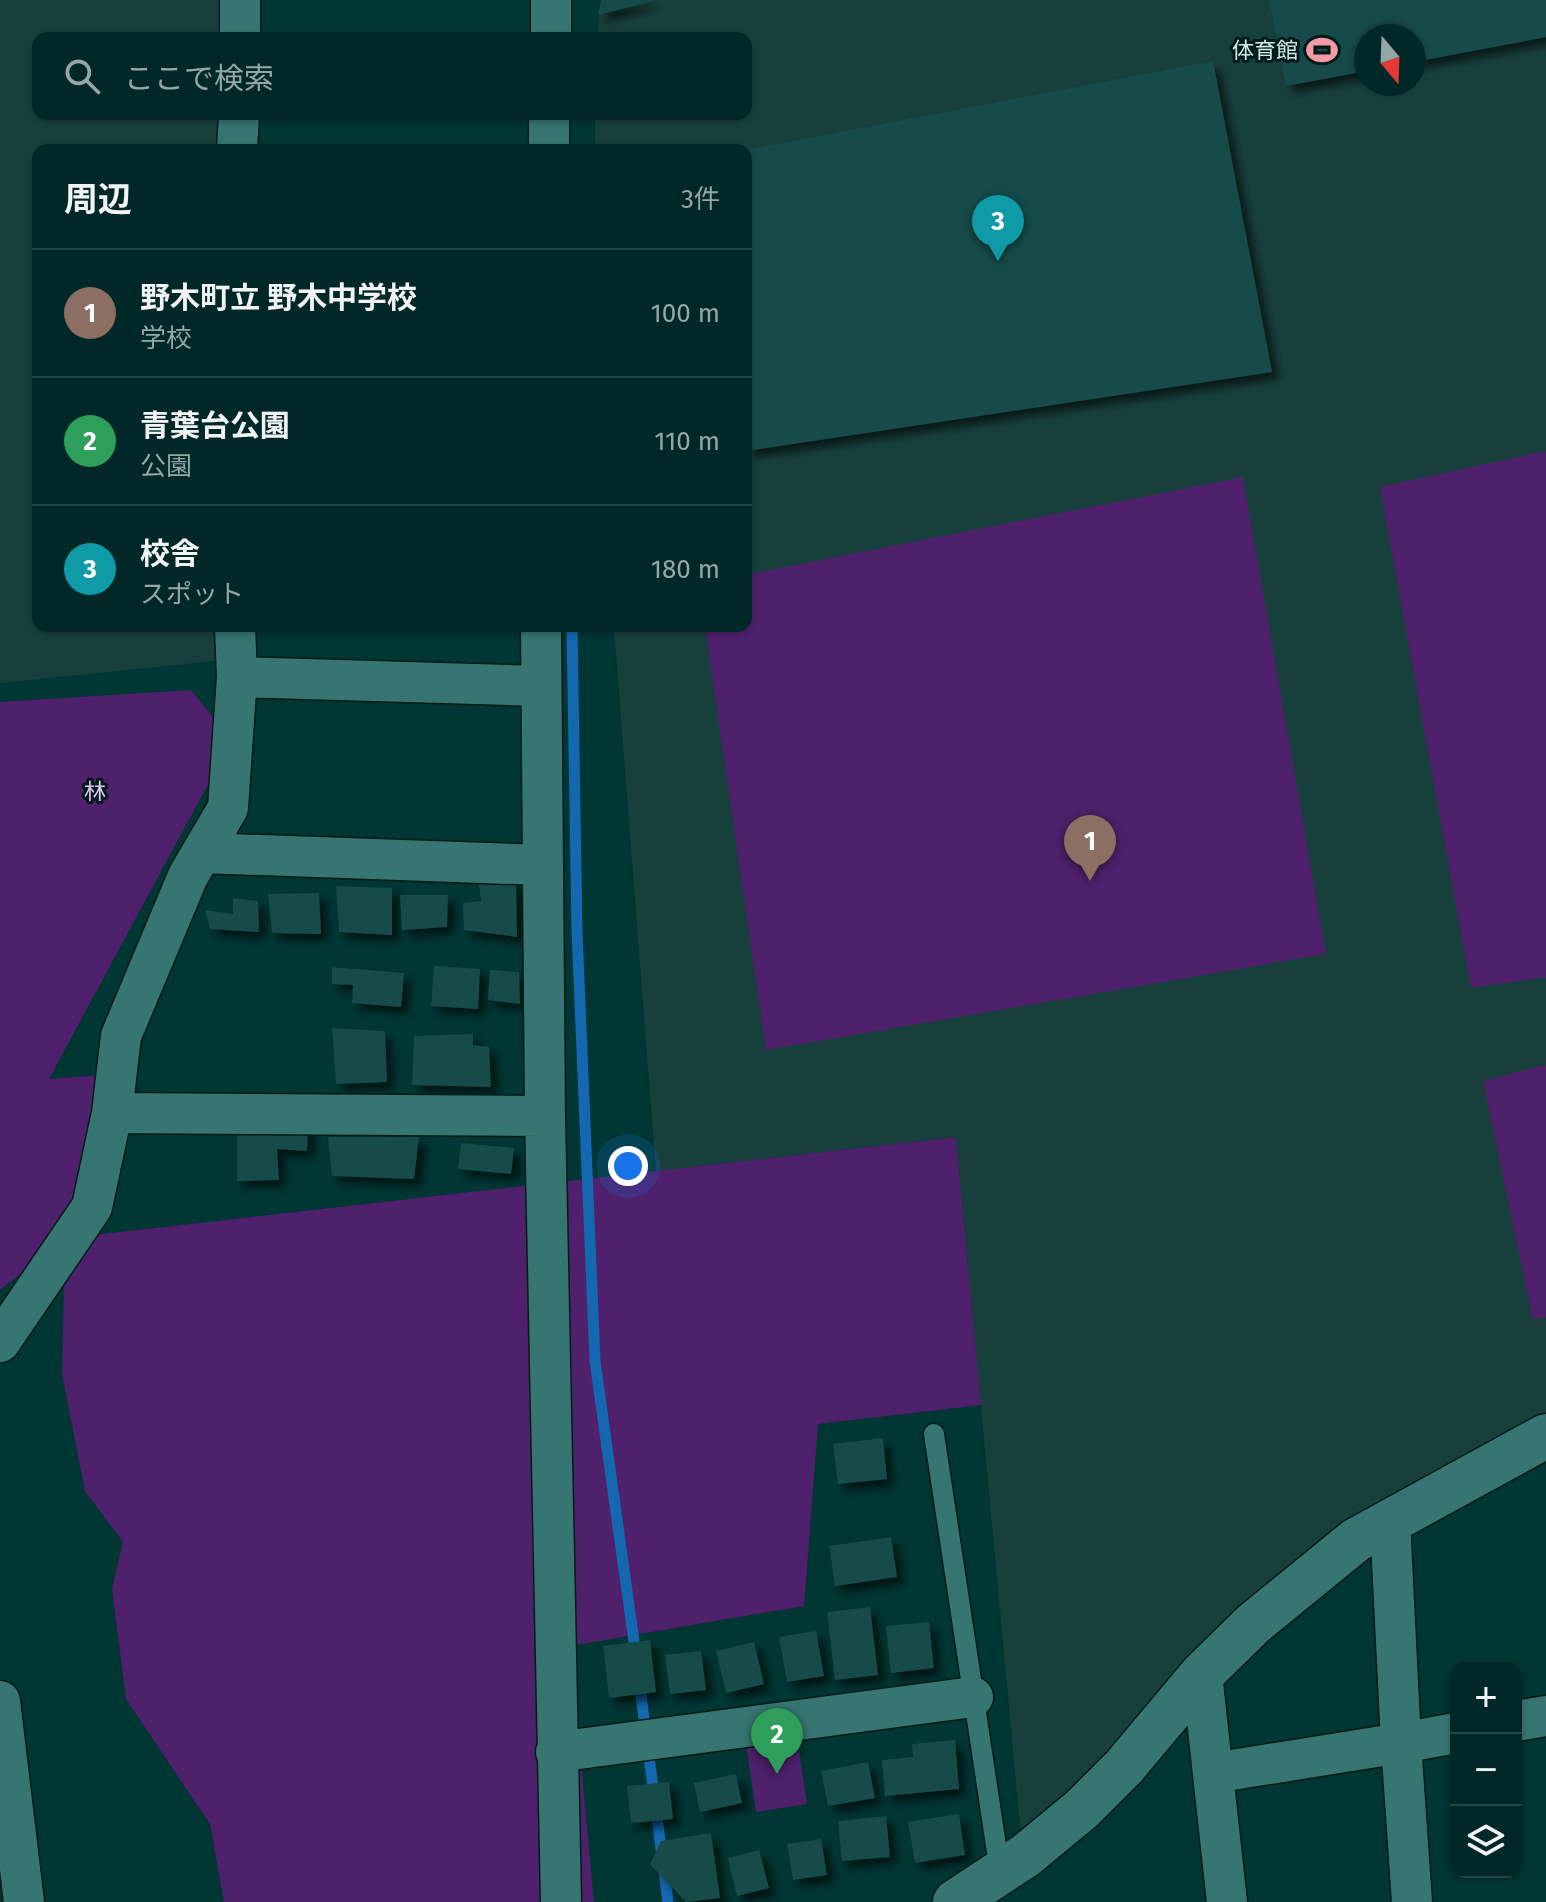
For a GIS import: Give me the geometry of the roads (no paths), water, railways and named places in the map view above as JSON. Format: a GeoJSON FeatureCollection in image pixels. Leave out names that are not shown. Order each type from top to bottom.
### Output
{"type":"FeatureCollection","features":[{"type":"Feature","properties":{"kind":"street"},"geometry":{"type":"LineString","coordinates":[[240,0],[240,32]]}},
{"type":"Feature","properties":{"kind":"street"},"geometry":{"type":"LineString","coordinates":[[551,0],[551,32]]}},
{"type":"Feature","properties":{"kind":"street"},"geometry":{"type":"LineString","coordinates":[[237,144],[239,120]]}},
{"type":"Feature","properties":{"kind":"street"},"geometry":{"type":"LineString","coordinates":[[549,120],[549,144]]}},
{"type":"Feature","properties":{"kind":"street"},"geometry":{"type":"LineString","coordinates":[[0,1342],[92,1207],[112,1113],[121,1036],[188,876],[228,808],[237,677],[235,632]]}},
{"type":"Feature","properties":{"kind":"street"},"geometry":{"type":"LineString","coordinates":[[541,632],[545,1116],[561,1902]]}},
{"type":"Feature","properties":{"kind":"street"},"geometry":{"type":"LineString","coordinates":[[237,677],[540,686]]}},
{"type":"Feature","properties":{"kind":"street"},"geometry":{"type":"LineString","coordinates":[[202,853],[542,865]]}},
{"type":"Feature","properties":{"kind":"street"},"geometry":{"type":"LineString","coordinates":[[112,1113],[545,1116]]}},
{"type":"Feature","properties":{"kind":"street"},"geometry":{"type":"LineString","coordinates":[[955,1902],[1082,1809],[1124,1767],[1202,1674],[1253,1624],[1356,1540],[1546,1436]]}},
{"type":"Feature","properties":{"kind":"street"},"geometry":{"type":"LineString","coordinates":[[1390,1520],[1412,1902]]}},
{"type":"Feature","properties":{"kind":"street"},"geometry":{"type":"LineString","coordinates":[[1202,1674],[1227,1902]]}},
{"type":"Feature","properties":{"kind":"street"},"geometry":{"type":"LineString","coordinates":[[556,1752],[973,1697]]}},
{"type":"Feature","properties":{"kind":"street"},"geometry":{"type":"LineString","coordinates":[[0,1701],[24,1902]]}},
{"type":"Feature","properties":{"kind":"street"},"geometry":{"type":"LineString","coordinates":[[1522,1720],[1546,1716]]}},
{"type":"Feature","properties":{"kind":"street"},"geometry":{"type":"LineString","coordinates":[[1213,1773],[1450,1734]]}},
{"type":"Feature","properties":{"kind":"lane"},"geometry":{"type":"LineString","coordinates":[[934,1434],[1000,1872]]}},
{"type":"Feature","properties":{"kind":"waterway"},"geometry":{"type":"LineString","coordinates":[[572,632],[577,932],[595,1361],[636,1656]]}},
{"type":"Feature","properties":{"kind":"waterway"},"geometry":{"type":"LineString","coordinates":[[639,1680],[668,1902]]}},
{"type":"Feature","properties":{"kind":"place","name":"体育館"},"geometry":{"type":"Point","coordinates":[1322,50]}},
{"type":"Feature","properties":{"kind":"place","name":"校舎"},"geometry":{"type":"Point","coordinates":[998,261]}},
{"type":"Feature","properties":{"kind":"place","name":"野木町立 野木中学校"},"geometry":{"type":"Point","coordinates":[1090,881]}},
{"type":"Feature","properties":{"kind":"place","name":"青葉台公園"},"geometry":{"type":"Point","coordinates":[777,1774]}},
{"type":"Feature","properties":{"kind":"park label","name":"林"},"geometry":{"type":"Point","coordinates":[95,791]}}]}
